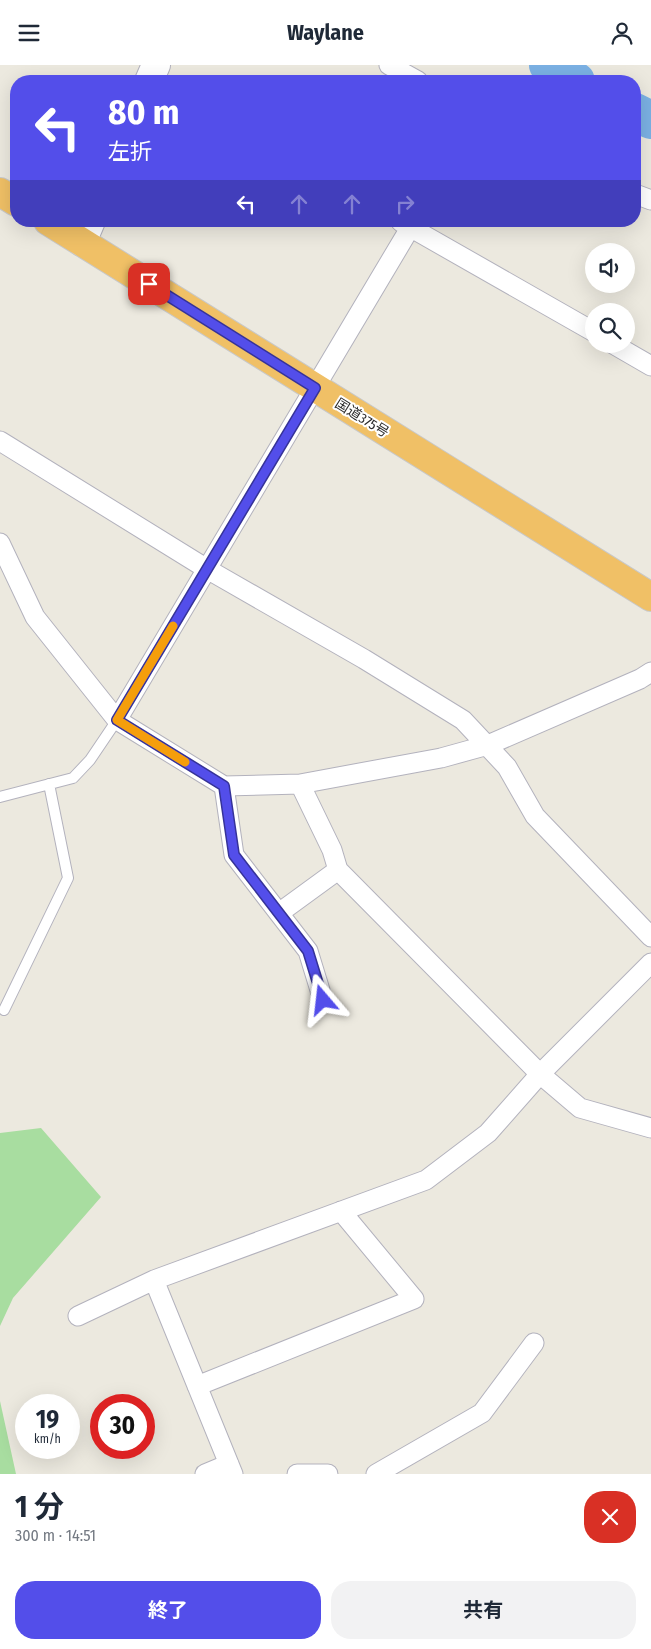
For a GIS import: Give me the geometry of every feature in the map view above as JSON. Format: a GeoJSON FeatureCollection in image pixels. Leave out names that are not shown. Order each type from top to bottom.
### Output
{"type":"FeatureCollection","features":[{"type":"Feature","properties":{"kind":"highway","name":"国道375号"},"geometry":{"type":"LineString","coordinates":[[69,227],[87,232],[315,388],[651,597]]}},
{"type":"Feature","properties":{"kind":"street"},"geometry":{"type":"LineString","coordinates":[[389,65],[407,75]]}},
{"type":"Feature","properties":{"kind":"street"},"geometry":{"type":"LineString","coordinates":[[117,720],[315,388],[404,227]]}},
{"type":"Feature","properties":{"kind":"street"},"geometry":{"type":"LineString","coordinates":[[409,227],[585,327]]}},
{"type":"Feature","properties":{"kind":"street"},"geometry":{"type":"LineString","coordinates":[[629,353],[651,366]]}},
{"type":"Feature","properties":{"kind":"street"},"geometry":{"type":"LineString","coordinates":[[0,441],[207,569],[364,659],[462,720],[507,767],[535,816],[651,937]]}},
{"type":"Feature","properties":{"kind":"street"},"geometry":{"type":"LineString","coordinates":[[0,543],[35,617],[117,720],[224,786],[300,784],[441,758],[488,745],[640,679],[651,672]]}},
{"type":"Feature","properties":{"kind":"street"},"geometry":{"type":"LineString","coordinates":[[300,784],[338,870],[540,1074],[580,1108],[651,1128]]}},
{"type":"Feature","properties":{"kind":"street"},"geometry":{"type":"LineString","coordinates":[[224,786],[234,855],[308,951],[323,1000]]}},
{"type":"Feature","properties":{"kind":"street"},"geometry":{"type":"LineString","coordinates":[[279,913],[338,870]]}},
{"type":"Feature","properties":{"kind":"street"},"geometry":{"type":"LineString","coordinates":[[78,1316],[154,1280],[426,1180],[488,1133],[540,1074],[651,963]]}},
{"type":"Feature","properties":{"kind":"street"},"geometry":{"type":"LineString","coordinates":[[197,1386],[414,1299],[341,1211]]}},
{"type":"Feature","properties":{"kind":"street"},"geometry":{"type":"LineString","coordinates":[[154,1280],[231,1469],[205,1474]]}},
{"type":"Feature","properties":{"kind":"street"},"geometry":{"type":"LineString","coordinates":[[376,1474],[482,1413],[534,1343]]}},
{"type":"Feature","properties":{"kind":"street"},"geometry":{"type":"LineString","coordinates":[[297,1474],[328,1474]]}},
{"type":"Feature","properties":{"kind":"lane"},"geometry":{"type":"LineString","coordinates":[[0,797],[73,778],[90,760],[117,720]]}},
{"type":"Feature","properties":{"kind":"lane"},"geometry":{"type":"LineString","coordinates":[[4,1010],[68,878],[49,784]]}},
{"type":"Feature","properties":{"kind":"green space"},"geometry":{"type":"Polygon","coordinates":[[[41,1128],[101,1197],[13,1298],[0,1326],[0,1133],[41,1128]]]}},
{"type":"Feature","properties":{"kind":"green space"},"geometry":{"type":"Polygon","coordinates":[[[0,1401],[16,1474],[0,1474],[0,1401]]]}},
{"type":"Feature","properties":{"kind":"waterway"},"geometry":{"type":"LineString","coordinates":[[548,65],[566,75]]}},
{"type":"Feature","properties":{"kind":"waterway"},"geometry":{"type":"LineString","coordinates":[[641,115],[651,120]]}},
{"type":"Feature","properties":{"kind":"slow traffic"},"geometry":{"type":"LineString","coordinates":[[173,626],[117,720],[185,762]]}},
{"type":"Feature","properties":{"kind":"route"},"geometry":{"type":"LineString","coordinates":[[149,284],[315,388],[117,720],[224,786],[234,855],[308,951],[323,1000]]}}]}
